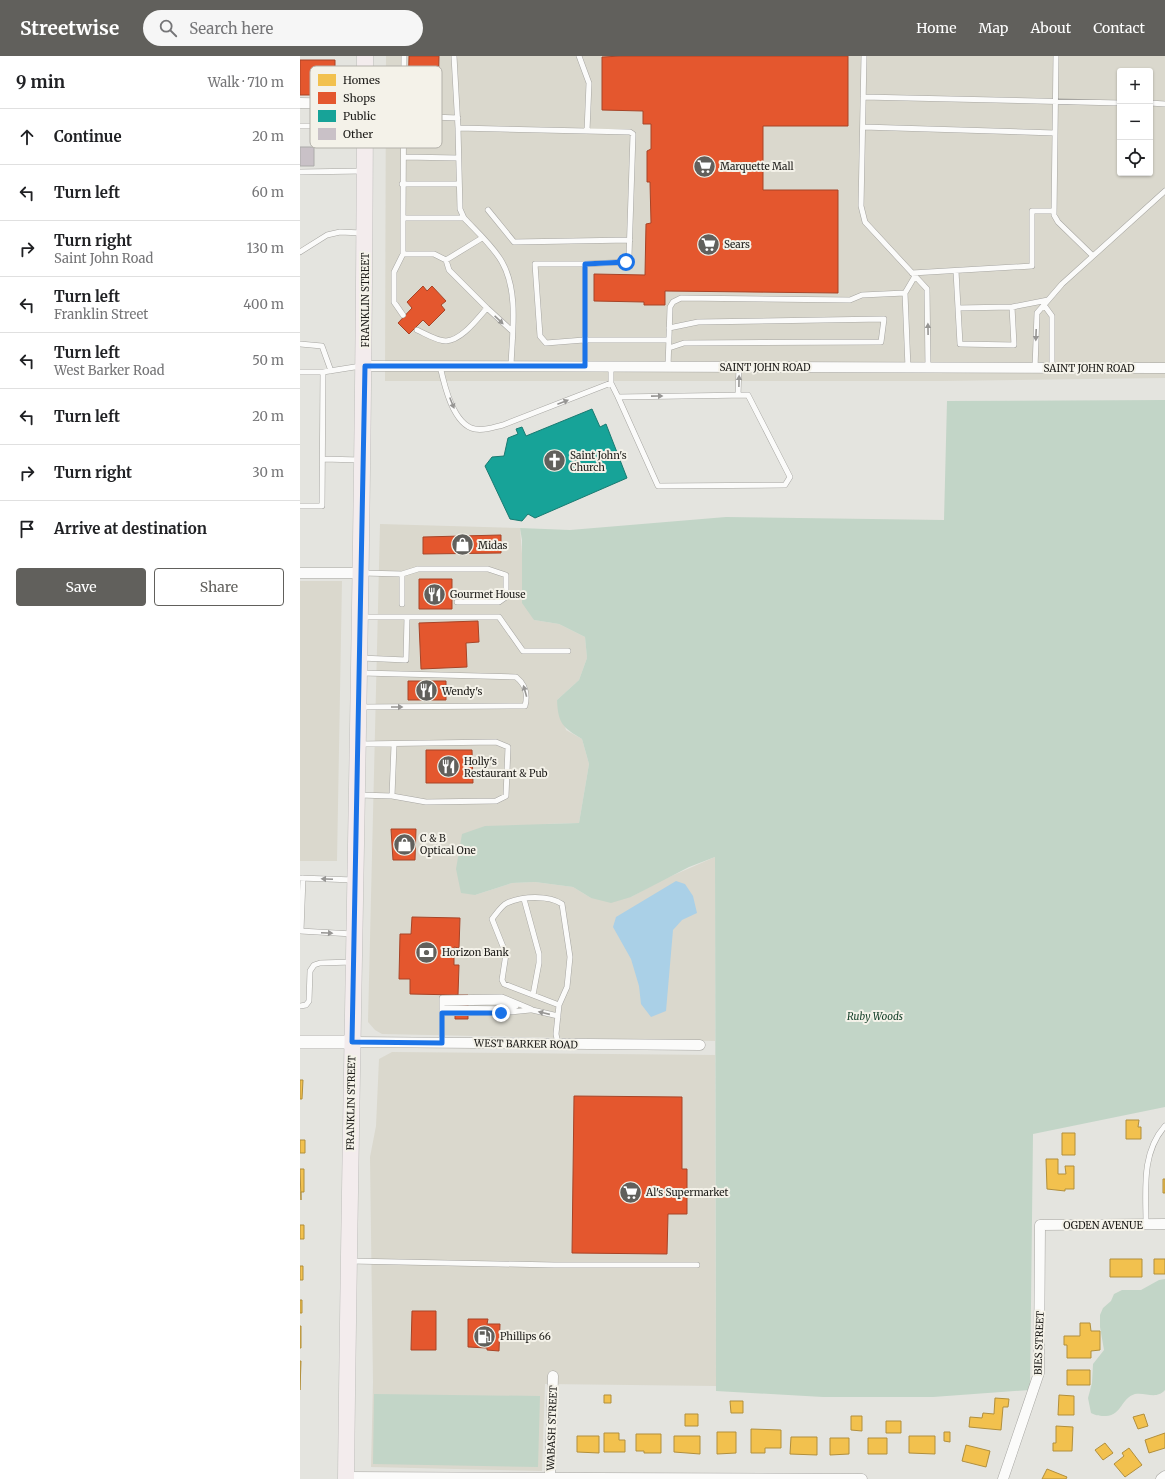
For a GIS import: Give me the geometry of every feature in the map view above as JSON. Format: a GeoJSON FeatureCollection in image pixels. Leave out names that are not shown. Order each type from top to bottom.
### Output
{"type":"FeatureCollection","features":[{"type":"Feature","properties":{"kind":"main road","name":"FRANKLIN STREET"},"geometry":{"type":"LineString","coordinates":[[346,1478],[353,962],[365,366],[365,148]]}},
{"type":"Feature","properties":{"kind":"street"},"geometry":{"type":"LineString","coordinates":[[300,102],[310,102]]}},
{"type":"Feature","properties":{"kind":"street","name":"SAINT JOHN ROAD"},"geometry":{"type":"LineString","coordinates":[[365,366],[1165,368]]}},
{"type":"Feature","properties":{"kind":"street"},"geometry":{"type":"LineString","coordinates":[[300,573],[360,573]]}},
{"type":"Feature","properties":{"kind":"street"},"geometry":{"type":"LineString","coordinates":[[300,1042],[352,1042]]}},
{"type":"Feature","properties":{"kind":"street","name":"WEST BARKER ROAD"},"geometry":{"type":"LineString","coordinates":[[352,1042],[700,1045]]}},
{"type":"Feature","properties":{"kind":"street","name":"OGDEN AVENUE"},"geometry":{"type":"LineString","coordinates":[[1040,1225],[1165,1224]]}},
{"type":"Feature","properties":{"kind":"street","name":"BIES STREET"},"geometry":{"type":"LineString","coordinates":[[1003,1479],[1040,1373],[1040,1225]]}},
{"type":"Feature","properties":{"kind":"street","name":"WABASH STREET"},"geometry":{"type":"LineString","coordinates":[[550,1479],[553,1376]]}},
{"type":"Feature","properties":{"kind":"street"},"geometry":{"type":"LineString","coordinates":[[1161,1479],[1165,1476]]}},
{"type":"Feature","properties":{"kind":"street"},"geometry":{"type":"LineString","coordinates":[[346,1478],[862,1479]]}},
{"type":"Feature","properties":{"kind":"lane"},"geometry":{"type":"LineString","coordinates":[[454,56],[458,118],[460,209],[464,218],[502,261],[508,272],[512,301],[511,366]]}},
{"type":"Feature","properties":{"kind":"lane"},"geometry":{"type":"LineString","coordinates":[[579,56],[588,78],[589,86],[588,131]]}},
{"type":"Feature","properties":{"kind":"lane"},"geometry":{"type":"LineString","coordinates":[[864,56],[861,206],[865,222],[927,289],[928,368]]}},
{"type":"Feature","properties":{"kind":"lane"},"geometry":{"type":"LineString","coordinates":[[1056,56],[1054,211],[1058,222],[1093,256]]}},
{"type":"Feature","properties":{"kind":"lane"},"geometry":{"type":"LineString","coordinates":[[864,98],[1117,103]]}},
{"type":"Feature","properties":{"kind":"lane"},"geometry":{"type":"LineString","coordinates":[[1153,103],[1165,104]]}},
{"type":"Feature","properties":{"kind":"lane"},"geometry":{"type":"LineString","coordinates":[[442,117],[458,118]]}},
{"type":"Feature","properties":{"kind":"lane"},"geometry":{"type":"LineString","coordinates":[[863,127],[1055,133]]}},
{"type":"Feature","properties":{"kind":"lane"},"geometry":{"type":"LineString","coordinates":[[458,128],[630,132],[633,134],[630,256],[626,262],[535,264],[540,336],[546,343],[584,340],[669,340]]}},
{"type":"Feature","properties":{"kind":"lane"},"geometry":{"type":"LineString","coordinates":[[403,315],[394,302],[394,272],[403,254],[402,184],[404,148]]}},
{"type":"Feature","properties":{"kind":"lane"},"geometry":{"type":"LineString","coordinates":[[404,157],[458,158]]}},
{"type":"Feature","properties":{"kind":"lane"},"geometry":{"type":"LineString","coordinates":[[300,172],[365,172]]}},
{"type":"Feature","properties":{"kind":"lane"},"geometry":{"type":"LineString","coordinates":[[402,184],[459,184]]}},
{"type":"Feature","properties":{"kind":"lane"},"geometry":{"type":"LineString","coordinates":[[1035,368],[1037,313],[1062,284],[1165,191]]}},
{"type":"Feature","properties":{"kind":"lane"},"geometry":{"type":"LineString","coordinates":[[488,210],[514,242],[630,240]]}},
{"type":"Feature","properties":{"kind":"lane"},"geometry":{"type":"LineString","coordinates":[[913,275],[1032,266],[1032,212],[1054,211]]}},
{"type":"Feature","properties":{"kind":"lane"},"geometry":{"type":"LineString","coordinates":[[403,218],[464,218]]}},
{"type":"Feature","properties":{"kind":"lane"},"geometry":{"type":"LineString","coordinates":[[300,252],[327,235],[340,232],[365,233]]}},
{"type":"Feature","properties":{"kind":"lane"},"geometry":{"type":"LineString","coordinates":[[446,260],[482,238]]}},
{"type":"Feature","properties":{"kind":"lane"},"geometry":{"type":"LineString","coordinates":[[403,254],[434,254],[446,260],[449,270],[512,331]]}},
{"type":"Feature","properties":{"kind":"lane"},"geometry":{"type":"LineString","coordinates":[[585,264],[585,366]]}},
{"type":"Feature","properties":{"kind":"lane"},"geometry":{"type":"LineString","coordinates":[[956,271],[960,344],[1014,344],[1012,307]]}},
{"type":"Feature","properties":{"kind":"lane"},"geometry":{"type":"LineString","coordinates":[[908,368],[905,293],[913,275]]}},
{"type":"Feature","properties":{"kind":"lane"},"geometry":{"type":"LineString","coordinates":[[668,367],[670,307],[673,302],[681,298],[850,300],[862,295],[905,293]]}},
{"type":"Feature","properties":{"kind":"lane"},"geometry":{"type":"LineString","coordinates":[[958,308],[1012,307],[1048,300]]}},
{"type":"Feature","properties":{"kind":"lane"},"geometry":{"type":"LineString","coordinates":[[1044,305],[1052,316],[1052,368]]}},
{"type":"Feature","properties":{"kind":"lane"},"geometry":{"type":"LineString","coordinates":[[417,330],[439,339],[451,340],[458,337],[487,308]]}},
{"type":"Feature","properties":{"kind":"lane"},"geometry":{"type":"LineString","coordinates":[[669,328],[698,322],[884,319],[882,342],[684,343],[669,348]]}},
{"type":"Feature","properties":{"kind":"lane"},"geometry":{"type":"LineString","coordinates":[[300,344],[322,346],[331,371]]}},
{"type":"Feature","properties":{"kind":"lane"},"geometry":{"type":"LineString","coordinates":[[300,372],[323,372],[365,366]]}},
{"type":"Feature","properties":{"kind":"lane"},"geometry":{"type":"LineString","coordinates":[[440,366],[444,382],[457,416],[465,426],[475,429],[487,430],[503,425],[611,383]]}},
{"type":"Feature","properties":{"kind":"lane"},"geometry":{"type":"LineString","coordinates":[[611,367],[611,383],[658,486],[785,485],[790,477],[748,395],[618,397]]}},
{"type":"Feature","properties":{"kind":"lane"},"geometry":{"type":"LineString","coordinates":[[738,395],[739,367]]}},
{"type":"Feature","properties":{"kind":"lane"},"geometry":{"type":"LineString","coordinates":[[300,506],[322,506],[323,372]]}},
{"type":"Feature","properties":{"kind":"lane"},"geometry":{"type":"LineString","coordinates":[[323,459],[363,460]]}},
{"type":"Feature","properties":{"kind":"lane"},"geometry":{"type":"LineString","coordinates":[[360,573],[402,574],[418,569],[488,569],[506,575],[506,597],[499,602],[457,602]]}},
{"type":"Feature","properties":{"kind":"lane"},"geometry":{"type":"LineString","coordinates":[[402,574],[402,604]]}},
{"type":"Feature","properties":{"kind":"lane"},"geometry":{"type":"LineString","coordinates":[[360,617],[499,617],[522,651],[568,651]]}},
{"type":"Feature","properties":{"kind":"lane"},"geometry":{"type":"LineString","coordinates":[[359,666],[406,660],[407,617]]}},
{"type":"Feature","properties":{"kind":"lane"},"geometry":{"type":"LineString","coordinates":[[358,707],[525,706],[527,698],[523,683],[516,677],[359,666]]}},
{"type":"Feature","properties":{"kind":"lane"},"geometry":{"type":"LineString","coordinates":[[356,795],[392,796],[426,802],[496,801],[506,796],[508,748],[496,742],[427,742],[394,745],[357,744]]}},
{"type":"Feature","properties":{"kind":"lane"},"geometry":{"type":"LineString","coordinates":[[392,796],[394,745]]}},
{"type":"Feature","properties":{"kind":"lane"},"geometry":{"type":"LineString","coordinates":[[354,934],[300,931],[301,878],[355,880]]}},
{"type":"Feature","properties":{"kind":"lane"},"geometry":{"type":"LineString","coordinates":[[524,899],[539,954],[539,963],[533,996]]}},
{"type":"Feature","properties":{"kind":"lane"},"geometry":{"type":"LineString","coordinates":[[558,1044],[559,1005],[567,987],[570,957],[562,904],[555,899],[524,899],[506,903],[492,919],[506,954],[502,980],[504,984],[559,1005]]}},
{"type":"Feature","properties":{"kind":"lane"},"geometry":{"type":"LineString","coordinates":[[300,1006],[306,1005],[309,1001],[310,971],[314,965],[320,963],[353,962]]}},
{"type":"Feature","properties":{"kind":"lane"},"geometry":{"type":"LineString","coordinates":[[442,1043],[442,998],[502,997],[531,1009],[558,1016]]}},
{"type":"Feature","properties":{"kind":"lane"},"geometry":{"type":"LineString","coordinates":[[442,1008],[531,1009]]}},
{"type":"Feature","properties":{"kind":"lane"},"geometry":{"type":"LineString","coordinates":[[1146,1224],[1147,1166],[1149,1154],[1153,1143],[1165,1126]]}},
{"type":"Feature","properties":{"kind":"lane"},"geometry":{"type":"LineString","coordinates":[[349,1261],[554,1265],[697,1265]]}},
{"type":"Feature","properties":{"kind":"shaded area","name":"Marquette Mall"},"geometry":{"type":"Polygon","coordinates":[[[386,56],[1165,56],[1165,378],[942,381],[385,381],[386,148],[442,148],[442,66],[386,66],[386,56]]]}},
{"type":"Feature","properties":{"kind":"shaded area"},"geometry":{"type":"Polygon","coordinates":[[[380,524],[520,528],[523,567],[534,620],[559,624],[585,637],[587,658],[579,680],[557,700],[566,730],[582,739],[589,764],[579,823],[545,824],[475,895],[512,883],[535,882],[573,887],[591,898],[631,897],[660,881],[715,857],[715,1041],[382,1034],[375,1030],[368,1022],[380,524]]]}},
{"type":"Feature","properties":{"kind":"shaded area"},"geometry":{"type":"Polygon","coordinates":[[[300,581],[342,581],[337,861],[300,861],[300,581]]]}},
{"type":"Feature","properties":{"kind":"shaded area"},"geometry":{"type":"Polygon","coordinates":[[[392,1052],[715,1055],[716,1386],[545,1384],[542,1471],[371,1467],[373,1382],[370,1157],[376,1126],[379,1059],[392,1052]]]}},
{"type":"Feature","properties":{"kind":"green space","name":"Ruby Woods"},"geometry":{"type":"Polygon","coordinates":[[[1165,400],[1165,1107],[1033,1134],[1030,1390],[933,1397],[823,1397],[716,1391],[715,857],[689,867],[631,897],[611,903],[591,898],[573,887],[535,882],[512,883],[475,895],[461,893],[456,869],[462,834],[485,826],[579,823],[589,764],[582,739],[562,724],[557,700],[579,680],[587,658],[585,637],[559,624],[534,620],[522,603],[522,540],[520,528],[570,530],[726,517],[944,520],[947,401],[1165,400]]]}},
{"type":"Feature","properties":{"kind":"green space"},"geometry":{"type":"Polygon","coordinates":[[[1165,1279],[1165,1390],[1158,1395],[1135,1394],[1130,1396],[1119,1410],[1111,1415],[1100,1416],[1091,1413],[1088,1398],[1092,1383],[1093,1364],[1104,1350],[1100,1327],[1100,1315],[1103,1308],[1111,1301],[1114,1294],[1122,1290],[1141,1290],[1159,1280],[1165,1279]]]}},
{"type":"Feature","properties":{"kind":"green space"},"geometry":{"type":"Polygon","coordinates":[[[374,1394],[540,1396],[538,1467],[373,1464],[374,1394]]]}},
{"type":"Feature","properties":{"kind":"water"},"geometry":{"type":"Polygon","coordinates":[[[676,881],[685,884],[693,896],[697,913],[682,920],[673,930],[666,1011],[651,1017],[641,1004],[639,986],[631,959],[613,927],[616,917],[676,881]]]}},
{"type":"Feature","properties":{"kind":"building: Homes"},"geometry":{"type":"Polygon","coordinates":[[[300,1080],[303,1080],[302,1099],[300,1099],[300,1080]]]}},
{"type":"Feature","properties":{"kind":"building: Homes"},"geometry":{"type":"Polygon","coordinates":[[[1126,1120],[1139,1120],[1138,1127],[1141,1127],[1141,1139],[1126,1139],[1126,1120]]]}},
{"type":"Feature","properties":{"kind":"building: Homes"},"geometry":{"type":"Polygon","coordinates":[[[1062,1133],[1075,1133],[1075,1155],[1062,1155],[1062,1133]]]}},
{"type":"Feature","properties":{"kind":"building: Homes"},"geometry":{"type":"Polygon","coordinates":[[[300,1140],[305,1140],[305,1153],[300,1153],[300,1140]]]}},
{"type":"Feature","properties":{"kind":"building: Homes"},"geometry":{"type":"Polygon","coordinates":[[[1046,1159],[1058,1159],[1058,1174],[1066,1174],[1065,1166],[1074,1166],[1074,1189],[1065,1189],[1065,1191],[1047,1189],[1046,1159]]]}},
{"type":"Feature","properties":{"kind":"building: Homes"},"geometry":{"type":"Polygon","coordinates":[[[300,1169],[304,1169],[304,1192],[301,1192],[301,1200],[300,1169]]]}},
{"type":"Feature","properties":{"kind":"building: Homes"},"geometry":{"type":"Polygon","coordinates":[[[1163,1179],[1165,1179],[1165,1193],[1163,1193],[1163,1179]]]}},
{"type":"Feature","properties":{"kind":"building: Homes"},"geometry":{"type":"Polygon","coordinates":[[[300,1225],[304,1225],[304,1239],[300,1239],[300,1225]]]}},
{"type":"Feature","properties":{"kind":"building: Homes"},"geometry":{"type":"Polygon","coordinates":[[[1110,1259],[1142,1259],[1142,1277],[1110,1277],[1110,1259]]]}},
{"type":"Feature","properties":{"kind":"building: Homes"},"geometry":{"type":"Polygon","coordinates":[[[1154,1259],[1165,1259],[1165,1274],[1154,1274],[1154,1259]]]}},
{"type":"Feature","properties":{"kind":"building: Homes"},"geometry":{"type":"Polygon","coordinates":[[[300,1266],[303,1266],[303,1280],[300,1280],[300,1266]]]}},
{"type":"Feature","properties":{"kind":"building: Homes"},"geometry":{"type":"Polygon","coordinates":[[[300,1300],[302,1300],[302,1313],[300,1313],[300,1300]]]}},
{"type":"Feature","properties":{"kind":"building: Homes"},"geometry":{"type":"Polygon","coordinates":[[[1080,1323],[1090,1323],[1091,1331],[1100,1331],[1100,1350],[1091,1351],[1091,1358],[1067,1358],[1067,1345],[1064,1345],[1064,1336],[1080,1336],[1080,1323]]]}},
{"type":"Feature","properties":{"kind":"building: Homes"},"geometry":{"type":"Polygon","coordinates":[[[301,1326],[301,1348],[300,1348],[301,1326]]]}},
{"type":"Feature","properties":{"kind":"building: Homes"},"geometry":{"type":"Polygon","coordinates":[[[300,1361],[301,1361],[300,1390],[300,1361]]]}},
{"type":"Feature","properties":{"kind":"building: Homes"},"geometry":{"type":"Polygon","coordinates":[[[1067,1370],[1090,1370],[1090,1385],[1067,1385],[1067,1370]]]}},
{"type":"Feature","properties":{"kind":"building: Homes"},"geometry":{"type":"Polygon","coordinates":[[[604,1395],[611,1395],[611,1403],[604,1403],[604,1395]]]}},
{"type":"Feature","properties":{"kind":"building: Homes"},"geometry":{"type":"Polygon","coordinates":[[[1059,1395],[1074,1396],[1074,1415],[1058,1415],[1059,1395]]]}},
{"type":"Feature","properties":{"kind":"building: Homes"},"geometry":{"type":"Polygon","coordinates":[[[995,1398],[1009,1399],[1008,1407],[1003,1407],[1001,1430],[969,1427],[970,1417],[982,1418],[983,1413],[994,1414],[995,1398]]]}},
{"type":"Feature","properties":{"kind":"building: Homes"},"geometry":{"type":"Polygon","coordinates":[[[730,1401],[743,1401],[743,1413],[731,1413],[730,1401]]]}},
{"type":"Feature","properties":{"kind":"building: Homes"},"geometry":{"type":"Polygon","coordinates":[[[685,1414],[698,1414],[698,1426],[685,1426],[685,1414]]]}},
{"type":"Feature","properties":{"kind":"building: Homes"},"geometry":{"type":"Polygon","coordinates":[[[1144,1414],[1148,1426],[1138,1429],[1133,1417],[1144,1414]]]}},
{"type":"Feature","properties":{"kind":"building: Homes"},"geometry":{"type":"Polygon","coordinates":[[[851,1416],[862,1416],[862,1431],[851,1430],[851,1416]]]}},
{"type":"Feature","properties":{"kind":"building: Homes"},"geometry":{"type":"Polygon","coordinates":[[[886,1421],[901,1421],[901,1433],[886,1433],[886,1421]]]}},
{"type":"Feature","properties":{"kind":"building: Homes"},"geometry":{"type":"Polygon","coordinates":[[[1056,1426],[1073,1427],[1072,1451],[1053,1451],[1053,1443],[1056,1443],[1056,1426]]]}},
{"type":"Feature","properties":{"kind":"building: Homes"},"geometry":{"type":"Polygon","coordinates":[[[751,1429],[781,1430],[781,1448],[765,1448],[765,1453],[751,1453],[751,1429]]]}},
{"type":"Feature","properties":{"kind":"building: Homes"},"geometry":{"type":"Polygon","coordinates":[[[717,1432],[736,1432],[736,1453],[717,1454],[717,1432]]]}},
{"type":"Feature","properties":{"kind":"building: Homes"},"geometry":{"type":"Polygon","coordinates":[[[944,1432],[950,1432],[950,1442],[944,1441],[944,1432]]]}},
{"type":"Feature","properties":{"kind":"building: Homes"},"geometry":{"type":"Polygon","coordinates":[[[604,1433],[619,1433],[619,1440],[625,1440],[625,1452],[604,1452],[604,1433]]]}},
{"type":"Feature","properties":{"kind":"building: Homes"},"geometry":{"type":"Polygon","coordinates":[[[1165,1433],[1165,1448],[1149,1453],[1145,1440],[1165,1433]]]}},
{"type":"Feature","properties":{"kind":"building: Homes"},"geometry":{"type":"Polygon","coordinates":[[[636,1434],[661,1434],[661,1453],[644,1453],[644,1451],[636,1451],[636,1434]]]}},
{"type":"Feature","properties":{"kind":"building: Homes"},"geometry":{"type":"Polygon","coordinates":[[[577,1436],[599,1436],[599,1453],[577,1452],[577,1436]]]}},
{"type":"Feature","properties":{"kind":"building: Homes"},"geometry":{"type":"Polygon","coordinates":[[[674,1436],[700,1436],[700,1454],[674,1452],[674,1436]]]}},
{"type":"Feature","properties":{"kind":"building: Homes"},"geometry":{"type":"Polygon","coordinates":[[[909,1436],[935,1436],[935,1454],[909,1453],[909,1436]]]}},
{"type":"Feature","properties":{"kind":"building: Homes"},"geometry":{"type":"Polygon","coordinates":[[[791,1437],[817,1437],[817,1455],[790,1454],[791,1437]]]}},
{"type":"Feature","properties":{"kind":"building: Homes"},"geometry":{"type":"Polygon","coordinates":[[[830,1438],[849,1438],[849,1454],[830,1455],[830,1438]]]}},
{"type":"Feature","properties":{"kind":"building: Homes"},"geometry":{"type":"Polygon","coordinates":[[[868,1438],[887,1438],[887,1454],[868,1454],[868,1438]]]}},
{"type":"Feature","properties":{"kind":"building: Homes"},"geometry":{"type":"Polygon","coordinates":[[[1105,1443],[1113,1453],[1103,1460],[1095,1450],[1105,1443]]]}},
{"type":"Feature","properties":{"kind":"building: Homes"},"geometry":{"type":"Polygon","coordinates":[[[966,1445],[990,1451],[986,1467],[962,1461],[966,1445]]]}},
{"type":"Feature","properties":{"kind":"building: Homes"},"geometry":{"type":"Polygon","coordinates":[[[1129,1448],[1142,1465],[1125,1477],[1114,1464],[1124,1456],[1122,1453],[1129,1448]]]}},
{"type":"Feature","properties":{"kind":"building: Homes"},"geometry":{"type":"Polygon","coordinates":[[[1047,1469],[1067,1477],[1066,1479],[1042,1479],[1047,1469]]]}},
{"type":"Feature","properties":{"kind":"building: Shops"},"geometry":{"type":"Polygon","coordinates":[[[409,56],[439,56],[439,66],[409,66],[409,56]]]}},
{"type":"Feature","properties":{"kind":"building: Shops","name":"Marquette Mall"},"geometry":{"type":"Polygon","coordinates":[[[848,56],[848,126],[763,126],[763,190],[838,190],[838,293],[665,291],[665,305],[644,305],[644,302],[594,301],[594,274],[645,275],[646,224],[651,223],[650,182],[647,182],[647,151],[651,149],[651,124],[643,124],[643,111],[602,110],[602,57],[848,56]]]}},
{"type":"Feature","properties":{"kind":"building: Shops"},"geometry":{"type":"Polygon","coordinates":[[[300,60],[335,60],[335,66],[310,66],[310,95],[300,95],[300,60]]]}},
{"type":"Feature","properties":{"kind":"building: Shops"},"geometry":{"type":"Polygon","coordinates":[[[423,286],[427,291],[432,286],[446,301],[441,305],[445,310],[429,326],[423,320],[409,334],[398,323],[412,308],[407,302],[423,286]]]}},
{"type":"Feature","properties":{"kind":"building: Shops","name":"Midas"},"geometry":{"type":"Polygon","coordinates":[[[501,535],[501,553],[423,554],[423,537],[501,535]]]}},
{"type":"Feature","properties":{"kind":"building: Shops","name":"Gourmet House"},"geometry":{"type":"Polygon","coordinates":[[[419,579],[452,579],[452,609],[419,609],[419,579]]]}},
{"type":"Feature","properties":{"kind":"building: Shops"},"geometry":{"type":"Polygon","coordinates":[[[478,621],[479,642],[466,643],[467,667],[421,669],[419,623],[478,621]]]}},
{"type":"Feature","properties":{"kind":"building: Shops","name":"Wendy's"},"geometry":{"type":"Polygon","coordinates":[[[408,681],[446,681],[446,700],[408,700],[408,681]]]}},
{"type":"Feature","properties":{"kind":"building: Shops","name":"Holly's Restaurant & Pub"},"geometry":{"type":"Polygon","coordinates":[[[426,750],[472,750],[473,783],[426,783],[426,750]]]}},
{"type":"Feature","properties":{"kind":"building: Shops","name":"C & B Optical One"},"geometry":{"type":"Polygon","coordinates":[[[391,829],[416,829],[415,860],[393,860],[391,829]]]}},
{"type":"Feature","properties":{"kind":"building: Shops","name":"Horizon Bank"},"geometry":{"type":"Polygon","coordinates":[[[412,917],[460,918],[459,948],[454,947],[454,965],[459,965],[458,995],[410,994],[410,979],[399,979],[400,934],[411,934],[412,917]]]}},
{"type":"Feature","properties":{"kind":"building: Shops"},"geometry":{"type":"Polygon","coordinates":[[[455,995],[468,995],[468,1019],[455,1019],[455,995]]]}},
{"type":"Feature","properties":{"kind":"building: Shops","name":"Al's Supermarket"},"geometry":{"type":"Polygon","coordinates":[[[574,1096],[682,1097],[682,1169],[687,1169],[687,1214],[668,1214],[667,1254],[572,1253],[574,1096]]]}},
{"type":"Feature","properties":{"kind":"building: Shops"},"geometry":{"type":"Polygon","coordinates":[[[412,1311],[436,1311],[436,1350],[411,1350],[412,1311]]]}},
{"type":"Feature","properties":{"kind":"building: Shops","name":"Phillips 66"},"geometry":{"type":"Polygon","coordinates":[[[468,1319],[488,1319],[487,1324],[500,1324],[499,1351],[487,1350],[487,1348],[468,1347],[468,1319]]]}},
{"type":"Feature","properties":{"kind":"building: Public","name":"Saint John's Church"},"geometry":{"type":"Polygon","coordinates":[[[592,409],[600,427],[606,424],[627,478],[535,518],[528,514],[522,521],[510,519],[485,466],[492,457],[504,456],[508,438],[518,434],[516,429],[522,427],[526,436],[592,409]]]}},
{"type":"Feature","properties":{"kind":"building: Other"},"geometry":{"type":"Polygon","coordinates":[[[300,147],[314,148],[314,166],[300,166],[300,147]]]}},
{"type":"Feature","properties":{"kind":"place","name":"Marquette Mall"},"geometry":{"type":"Point","coordinates":[705,166]}},
{"type":"Feature","properties":{"kind":"place","name":"Sears"},"geometry":{"type":"Point","coordinates":[708,244]}},
{"type":"Feature","properties":{"kind":"place","name":"Saint John's Church"},"geometry":{"type":"Point","coordinates":[554,461]}},
{"type":"Feature","properties":{"kind":"place","name":"Midas"},"geometry":{"type":"Point","coordinates":[462,545]}},
{"type":"Feature","properties":{"kind":"place","name":"Gourmet House"},"geometry":{"type":"Point","coordinates":[435,594]}},
{"type":"Feature","properties":{"kind":"place","name":"Wendy's"},"geometry":{"type":"Point","coordinates":[427,691]}},
{"type":"Feature","properties":{"kind":"place","name":"Holly's Restaurant & Pub"},"geometry":{"type":"Point","coordinates":[449,767]}},
{"type":"Feature","properties":{"kind":"place","name":"C & B Optical One"},"geometry":{"type":"Point","coordinates":[404,844]}},
{"type":"Feature","properties":{"kind":"place","name":"Horizon Bank"},"geometry":{"type":"Point","coordinates":[427,952]}},
{"type":"Feature","properties":{"kind":"place","name":"Al's Supermarket"},"geometry":{"type":"Point","coordinates":[630,1192]}},
{"type":"Feature","properties":{"kind":"place","name":"Phillips 66"},"geometry":{"type":"Point","coordinates":[484,1336]}},
{"type":"Feature","properties":{"kind":"route"},"geometry":{"type":"LineString","coordinates":[[501,1013],[442,1013],[442,1043],[382,1041],[352,1042],[365,366],[585,366],[585,264],[626,262]]}}]}
